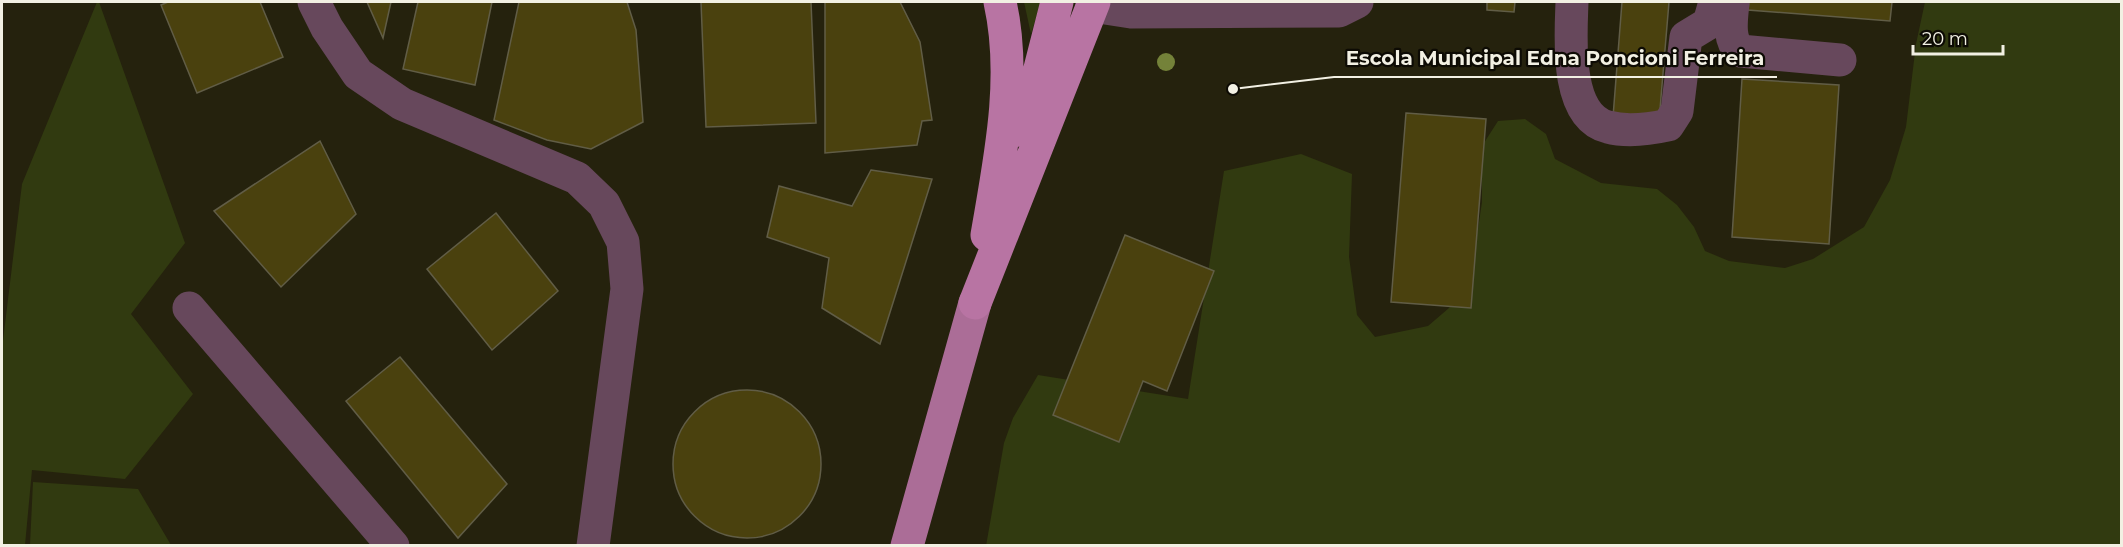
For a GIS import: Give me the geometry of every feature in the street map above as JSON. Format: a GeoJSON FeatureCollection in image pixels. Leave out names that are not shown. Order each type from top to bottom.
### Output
{"type":"FeatureCollection","features":[{"type":"Feature","properties":{"kind":"highway"},"geometry":{"type":"LineString","coordinates":[[975,303],[1004,140],[1007,56],[1000,2]]}},
{"type":"Feature","properties":{"kind":"highway"},"geometry":{"type":"LineString","coordinates":[[992,261],[1057,2]]}},
{"type":"Feature","properties":{"kind":"highway"},"geometry":{"type":"LineString","coordinates":[[975,303],[1093,4]]}},
{"type":"Feature","properties":{"kind":"main road"},"geometry":{"type":"LineString","coordinates":[[907,546],[975,303]]}},
{"type":"Feature","properties":{"kind":"street"},"geometry":{"type":"LineString","coordinates":[[314,2],[327,28],[358,74],[402,104],[577,178],[604,204],[614,223],[623,242],[627,289],[593,546]]}},
{"type":"Feature","properties":{"kind":"street"},"geometry":{"type":"LineString","coordinates":[[1093,4],[1131,12],[1339,11],[1357,2]]}},
{"type":"Feature","properties":{"kind":"street"},"geometry":{"type":"LineString","coordinates":[[1572,2],[1571,56],[1578,92],[1588,115],[1607,127],[1650,129],[1668,125],[1677,111],[1686,37],[1709,23],[1715,2]]}},
{"type":"Feature","properties":{"kind":"street"},"geometry":{"type":"LineString","coordinates":[[1733,2],[1731,35],[1733,45],[1740,51],[1840,60]]}},
{"type":"Feature","properties":{"kind":"street"},"geometry":{"type":"LineString","coordinates":[[189,308],[393,546]]}},
{"type":"Feature","properties":{"kind":"green space"},"geometry":{"type":"Polygon","coordinates":[[[97,2],[99,2],[185,243],[131,314],[193,394],[125,479],[32,470],[25,545],[2,545],[2,349],[22,184],[97,2]]]}},
{"type":"Feature","properties":{"kind":"green space"},"geometry":{"type":"Polygon","coordinates":[[[1024,2],[1041,2],[1031,34],[1024,2]]]}},
{"type":"Feature","properties":{"kind":"green space"},"geometry":{"type":"Polygon","coordinates":[[[1925,2],[2121,2],[2121,545],[986,546],[1004,443],[1013,418],[1038,375],[1188,399],[1224,171],[1301,154],[1352,174],[1349,257],[1357,315],[1375,337],[1428,326],[1449,308],[1464,282],[1478,229],[1482,202],[1482,146],[1498,121],[1525,119],[1546,134],[1555,159],[1601,183],[1657,189],[1677,205],[1694,227],[1705,251],[1729,261],[1785,268],[1813,259],[1864,227],[1890,180],[1906,127],[1916,44],[1925,2]]]}},
{"type":"Feature","properties":{"kind":"green space"},"geometry":{"type":"Polygon","coordinates":[[[33,482],[138,489],[171,545],[30,545],[33,482]]]}},
{"type":"Feature","properties":{"kind":"building"},"geometry":{"type":"Polygon","coordinates":[[[168,2],[260,2],[283,57],[197,93],[161,5],[168,2]]]}},
{"type":"Feature","properties":{"kind":"building"},"geometry":{"type":"Polygon","coordinates":[[[367,2],[391,2],[383,38],[367,2]]]}},
{"type":"Feature","properties":{"kind":"building"},"geometry":{"type":"Polygon","coordinates":[[[418,2],[492,2],[475,85],[403,69],[418,2]]]}},
{"type":"Feature","properties":{"kind":"building"},"geometry":{"type":"Polygon","coordinates":[[[519,2],[627,2],[636,30],[643,122],[591,149],[547,140],[494,120],[519,2]]]}},
{"type":"Feature","properties":{"kind":"building"},"geometry":{"type":"Polygon","coordinates":[[[701,2],[811,2],[816,123],[706,127],[701,2]]]}},
{"type":"Feature","properties":{"kind":"building"},"geometry":{"type":"Polygon","coordinates":[[[825,2],[900,2],[920,42],[932,120],[922,121],[917,145],[825,153],[825,2]]]}},
{"type":"Feature","properties":{"kind":"building"},"geometry":{"type":"Polygon","coordinates":[[[1487,2],[1515,2],[1514,12],[1487,10],[1487,2]]]}},
{"type":"Feature","properties":{"kind":"building"},"geometry":{"type":"Polygon","coordinates":[[[1622,2],[1669,2],[1659,121],[1613,117],[1622,2]]]}},
{"type":"Feature","properties":{"kind":"building"},"geometry":{"type":"Polygon","coordinates":[[[1749,2],[1892,2],[1890,21],[1748,10],[1749,2]]]}},
{"type":"Feature","properties":{"kind":"building"},"geometry":{"type":"Polygon","coordinates":[[[1742,79],[1839,85],[1829,244],[1732,237],[1742,79]]]}},
{"type":"Feature","properties":{"kind":"building"},"geometry":{"type":"Polygon","coordinates":[[[1406,113],[1486,119],[1471,308],[1391,302],[1406,113]]]}},
{"type":"Feature","properties":{"kind":"building"},"geometry":{"type":"Polygon","coordinates":[[[320,141],[356,214],[281,287],[214,211],[320,141]]]}},
{"type":"Feature","properties":{"kind":"building"},"geometry":{"type":"Polygon","coordinates":[[[871,170],[932,179],[880,344],[822,308],[829,258],[767,237],[779,186],[852,206],[871,170]]]}},
{"type":"Feature","properties":{"kind":"building"},"geometry":{"type":"Polygon","coordinates":[[[496,213],[558,291],[492,350],[427,269],[496,213]]]}},
{"type":"Feature","properties":{"kind":"building"},"geometry":{"type":"Polygon","coordinates":[[[1125,235],[1214,271],[1167,391],[1143,381],[1119,442],[1053,415],[1125,235]]]}},
{"type":"Feature","properties":{"kind":"building"},"geometry":{"type":"Polygon","coordinates":[[[400,357],[507,484],[458,538],[346,401],[400,357]]]}},
{"type":"Feature","properties":{"kind":"building"},"geometry":{"type":"Polygon","coordinates":[[[747,390],[761,391],[775,396],[799,412],[815,436],[820,450],[820,478],[815,492],[799,516],[775,532],[761,537],[747,538],[733,537],[719,532],[695,516],[679,492],[674,478],[673,464],[674,450],[679,436],[695,412],[719,396],[733,391],[747,390]]]}},
{"type":"Feature","properties":{"kind":"place","name":"Escola Municipal Edna Poncioni Ferreira"},"geometry":{"type":"Point","coordinates":[1233,89]}}]}
